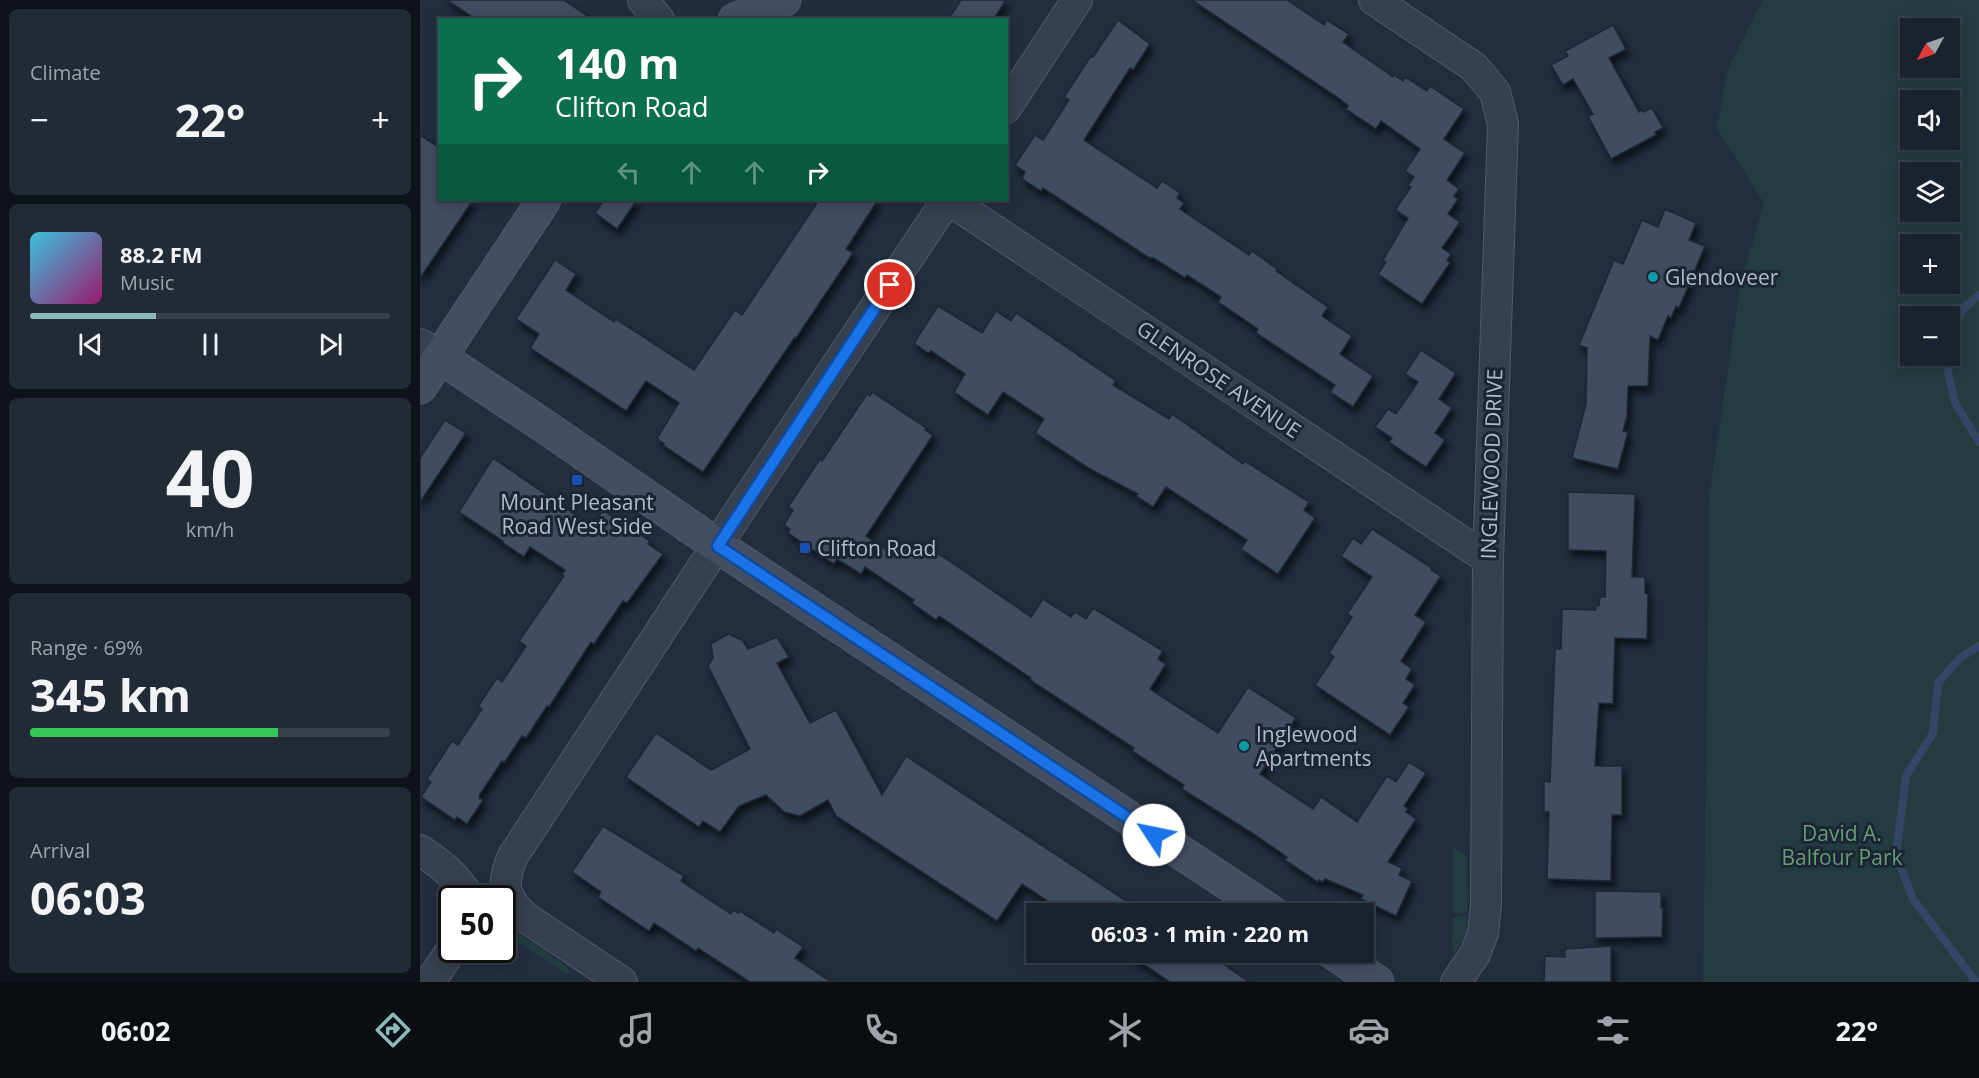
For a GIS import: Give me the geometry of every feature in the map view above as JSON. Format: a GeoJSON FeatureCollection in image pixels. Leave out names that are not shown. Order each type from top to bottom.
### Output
{"type":"FeatureCollection","features":[{"type":"Feature","properties":{"kind":"main road"},"geometry":{"type":"LineString","coordinates":[[740,18],[784,0]]}},
{"type":"Feature","properties":{"kind":"main road"},"geometry":{"type":"LineString","coordinates":[[420,387],[430,350],[543,201]]}},
{"type":"Feature","properties":{"kind":"main road"},"geometry":{"type":"LineString","coordinates":[[430,350],[718,546],[1257,903]]}},
{"type":"Feature","properties":{"kind":"main road"},"geometry":{"type":"LineString","coordinates":[[1348,963],[1377,982]]}},
{"type":"Feature","properties":{"kind":"street"},"geometry":{"type":"LineString","coordinates":[[643,0],[657,18]]}},
{"type":"Feature","properties":{"kind":"street"},"geometry":{"type":"LineString","coordinates":[[1008,105],[1077,0]]}},
{"type":"Feature","properties":{"kind":"street","name":"INGLEWOOD DRIVE"},"geometry":{"type":"LineString","coordinates":[[1374,0],[1474,67],[1496,93],[1503,124],[1488,559],[1486,905],[1483,933],[1475,954],[1456,982]]}},
{"type":"Feature","properties":{"kind":"street"},"geometry":{"type":"LineString","coordinates":[[622,982],[525,918],[516,909],[506,889],[505,873],[513,856],[757,484],[947,201]]}},
{"type":"Feature","properties":{"kind":"street","name":"GLENROSE AVENUE"},"geometry":{"type":"LineString","coordinates":[[950,201],[1488,559]]}},
{"type":"Feature","properties":{"kind":"street"},"geometry":{"type":"LineString","coordinates":[[420,850],[447,868],[462,885]]}},
{"type":"Feature","properties":{"kind":"street"},"geometry":{"type":"LineString","coordinates":[[430,982],[443,963]]}},
{"type":"Feature","properties":{"kind":"green space","name":"David A. Balfour Park"},"geometry":{"type":"Polygon","coordinates":[[[1762,0],[1979,0],[1979,982],[1703,982],[1710,491],[1740,287],[1764,203],[1717,129],[1727,71],[1762,0]]]}},
{"type":"Feature","properties":{"kind":"green space"},"geometry":{"type":"Polygon","coordinates":[[[1454,847],[1467,856],[1467,913],[1453,913],[1454,847]]]}},
{"type":"Feature","properties":{"kind":"green space"},"geometry":{"type":"Polygon","coordinates":[[[1467,916],[1466,931],[1455,955],[1452,948],[1453,917],[1467,916]]]}},
{"type":"Feature","properties":{"kind":"green space"},"geometry":{"type":"Polygon","coordinates":[[[516,931],[569,968],[568,975],[516,941],[516,931]]]}},
{"type":"Feature","properties":{"kind":"building"},"geometry":{"type":"Polygon","coordinates":[[[447,0],[564,0],[590,18],[474,18],[447,0]]]}},
{"type":"Feature","properties":{"kind":"building"},"geometry":{"type":"Polygon","coordinates":[[[961,0],[1006,0],[994,18],[949,18],[961,0]]]}},
{"type":"Feature","properties":{"kind":"building"},"geometry":{"type":"Polygon","coordinates":[[[1192,0],[1287,0],[1324,25],[1327,20],[1349,34],[1343,42],[1393,77],[1394,75],[1403,81],[1405,77],[1427,91],[1430,86],[1464,109],[1444,139],[1465,153],[1447,180],[1459,189],[1454,196],[1458,199],[1448,214],[1460,222],[1442,248],[1451,254],[1447,260],[1450,263],[1422,304],[1378,274],[1386,262],[1383,260],[1408,218],[1395,210],[1411,187],[1408,185],[1414,177],[1405,171],[1420,149],[1381,121],[1376,129],[1346,109],[1348,106],[1340,99],[1192,0]]]}},
{"type":"Feature","properties":{"kind":"building"},"geometry":{"type":"Polygon","coordinates":[[[1118,20],[1150,44],[1133,70],[1130,68],[1084,140],[1157,188],[1162,181],[1180,193],[1177,198],[1184,203],[1180,209],[1249,255],[1252,251],[1277,269],[1276,271],[1328,307],[1322,316],[1352,336],[1340,354],[1373,376],[1353,407],[1330,392],[1335,385],[1256,333],[1258,329],[1218,302],[1221,297],[1187,275],[1185,278],[1152,257],[1151,259],[1043,188],[1041,191],[1022,179],[1025,172],[1015,165],[1035,135],[1043,140],[1069,100],[1064,97],[1118,20]]]}},
{"type":"Feature","properties":{"kind":"building"},"geometry":{"type":"Polygon","coordinates":[[[1613,25],[1626,49],[1609,58],[1639,112],[1652,108],[1663,128],[1655,132],[1656,135],[1611,159],[1588,116],[1593,114],[1573,79],[1563,85],[1551,65],[1568,56],[1565,51],[1613,25]]]}},
{"type":"Feature","properties":{"kind":"building"},"geometry":{"type":"Polygon","coordinates":[[[420,135],[438,147],[438,201],[472,201],[420,278],[420,135]]]}},
{"type":"Feature","properties":{"kind":"building"},"geometry":{"type":"Polygon","coordinates":[[[603,201],[636,201],[617,229],[595,213],[603,201]]]}},
{"type":"Feature","properties":{"kind":"building"},"geometry":{"type":"Polygon","coordinates":[[[818,201],[877,201],[846,249],[853,253],[703,472],[663,445],[657,438],[679,403],[646,381],[626,411],[530,348],[539,334],[516,319],[555,260],[576,274],[566,290],[614,322],[616,319],[694,370],[735,310],[742,315],[818,201]]]}},
{"type":"Feature","properties":{"kind":"building"},"geometry":{"type":"Polygon","coordinates":[[[1665,209],[1696,223],[1689,240],[1705,246],[1679,308],[1676,306],[1671,318],[1668,316],[1658,340],[1650,336],[1648,386],[1628,386],[1627,417],[1623,431],[1628,432],[1618,469],[1572,458],[1586,404],[1587,348],[1579,345],[1614,260],[1623,264],[1642,220],[1658,227],[1665,209]]]}},
{"type":"Feature","properties":{"kind":"building"},"geometry":{"type":"Polygon","coordinates":[[[938,306],[982,333],[996,311],[1011,321],[1016,313],[1116,381],[1113,385],[1169,419],[1172,414],[1243,464],[1245,461],[1309,502],[1304,510],[1315,518],[1278,574],[1241,549],[1247,540],[1166,487],[1153,507],[1136,496],[1138,494],[1090,469],[1035,433],[1044,419],[1003,392],[988,415],[954,392],[965,374],[931,351],[928,353],[914,343],[938,306]]]}},
{"type":"Feature","properties":{"kind":"building"},"geometry":{"type":"Polygon","coordinates":[[[1421,350],[1456,373],[1439,399],[1452,408],[1435,433],[1445,440],[1426,467],[1389,442],[1392,438],[1375,427],[1388,409],[1396,414],[1418,382],[1405,374],[1421,350]]]}},
{"type":"Feature","properties":{"kind":"building"},"geometry":{"type":"Polygon","coordinates":[[[872,392],[933,435],[866,536],[898,558],[908,543],[912,545],[916,541],[945,558],[1031,617],[1043,599],[1071,617],[1075,612],[1086,619],[1093,608],[1163,651],[1158,659],[1166,664],[1150,689],[1218,733],[1248,687],[1296,718],[1260,774],[1313,809],[1321,797],[1357,822],[1387,776],[1396,782],[1409,762],[1426,773],[1404,806],[1408,809],[1406,812],[1416,819],[1388,862],[1402,868],[1399,875],[1412,881],[1396,916],[1374,905],[1374,903],[1361,899],[1363,895],[1325,879],[1323,882],[1319,880],[1318,882],[1285,860],[1287,857],[1252,833],[1182,789],[1184,785],[1132,751],[1134,748],[1030,680],[1031,678],[939,616],[936,620],[912,603],[914,600],[865,567],[861,574],[837,559],[834,564],[788,533],[790,529],[784,525],[793,510],[788,507],[867,394],[870,396],[872,392]]]}},
{"type":"Feature","properties":{"kind":"building"},"geometry":{"type":"Polygon","coordinates":[[[445,420],[466,433],[420,502],[420,458],[445,420]]]}},
{"type":"Feature","properties":{"kind":"building"},"geometry":{"type":"Polygon","coordinates":[[[493,458],[592,526],[603,510],[650,541],[648,544],[663,554],[627,603],[623,601],[594,644],[591,642],[526,738],[522,736],[504,763],[502,761],[480,794],[479,798],[483,800],[467,824],[457,817],[455,820],[421,797],[431,782],[427,779],[452,741],[458,745],[482,709],[478,706],[497,678],[502,682],[526,646],[519,641],[564,576],[562,575],[565,570],[530,547],[524,557],[459,512],[493,458]]]}},
{"type":"Feature","properties":{"kind":"building"},"geometry":{"type":"Polygon","coordinates":[[[1568,492],[1635,494],[1632,577],[1645,577],[1645,593],[1648,594],[1647,639],[1615,638],[1613,704],[1599,703],[1595,766],[1622,766],[1622,815],[1612,815],[1611,881],[1547,879],[1549,812],[1544,812],[1544,781],[1550,782],[1555,649],[1561,649],[1562,609],[1596,610],[1600,597],[1605,597],[1606,551],[1568,550],[1568,492]]]}},
{"type":"Feature","properties":{"kind":"building"},"geometry":{"type":"Polygon","coordinates":[[[1372,529],[1441,576],[1415,615],[1426,622],[1401,661],[1412,669],[1406,679],[1415,685],[1403,703],[1409,707],[1390,735],[1315,685],[1334,657],[1329,653],[1352,617],[1347,614],[1372,577],[1341,556],[1353,538],[1361,544],[1372,529]]]}},
{"type":"Feature","properties":{"kind":"building"},"geometry":{"type":"Polygon","coordinates":[[[728,634],[742,640],[748,649],[777,637],[789,657],[777,663],[810,723],[836,710],[882,795],[906,756],[1129,903],[1050,903],[1022,884],[997,921],[836,816],[828,800],[800,816],[784,812],[766,795],[739,806],[720,832],[703,821],[699,827],[626,777],[656,733],[711,770],[750,749],[708,666],[713,658],[711,644],[728,634]]]}},
{"type":"Feature","properties":{"kind":"building"},"geometry":{"type":"Polygon","coordinates":[[[603,826],[684,876],[681,881],[731,914],[733,910],[738,913],[740,911],[774,933],[776,929],[803,947],[795,958],[831,982],[750,982],[698,948],[696,951],[654,923],[649,931],[598,897],[601,892],[572,872],[603,826]]]}},
{"type":"Feature","properties":{"kind":"building"},"geometry":{"type":"Polygon","coordinates":[[[1595,891],[1661,892],[1662,937],[1595,938],[1595,891]]]}},
{"type":"Feature","properties":{"kind":"building"},"geometry":{"type":"Polygon","coordinates":[[[1611,946],[1611,982],[1544,982],[1545,956],[1565,957],[1565,949],[1611,946]]]}},
{"type":"Feature","properties":{"kind":"building"},"geometry":{"type":"Polygon","coordinates":[[[1142,963],[1222,963],[1249,982],[1170,982],[1142,963]]]}},
{"type":"Feature","properties":{"kind":"waterway"},"geometry":{"type":"LineString","coordinates":[[1979,295],[1963,309],[1958,321],[1948,373],[1955,403],[1979,442]]}},
{"type":"Feature","properties":{"kind":"waterway"},"geometry":{"type":"LineString","coordinates":[[1976,982],[1913,899],[1896,854],[1906,776],[1933,733],[1938,683],[1960,658],[1979,646]]}},
{"type":"Feature","properties":{"kind":"place","name":"Glendoveer"},"geometry":{"type":"Point","coordinates":[1653,277]}},
{"type":"Feature","properties":{"kind":"place","name":"Mount Pleasant Road West Side"},"geometry":{"type":"Point","coordinates":[577,480]}},
{"type":"Feature","properties":{"kind":"place","name":"Clifton Road"},"geometry":{"type":"Point","coordinates":[805,548]}},
{"type":"Feature","properties":{"kind":"place","name":"Inglewood Apartments"},"geometry":{"type":"Point","coordinates":[1244,746]}},
{"type":"Feature","properties":{"kind":"route"},"geometry":{"type":"LineString","coordinates":[[890,285],[718,546],[1154,835]]}}]}
